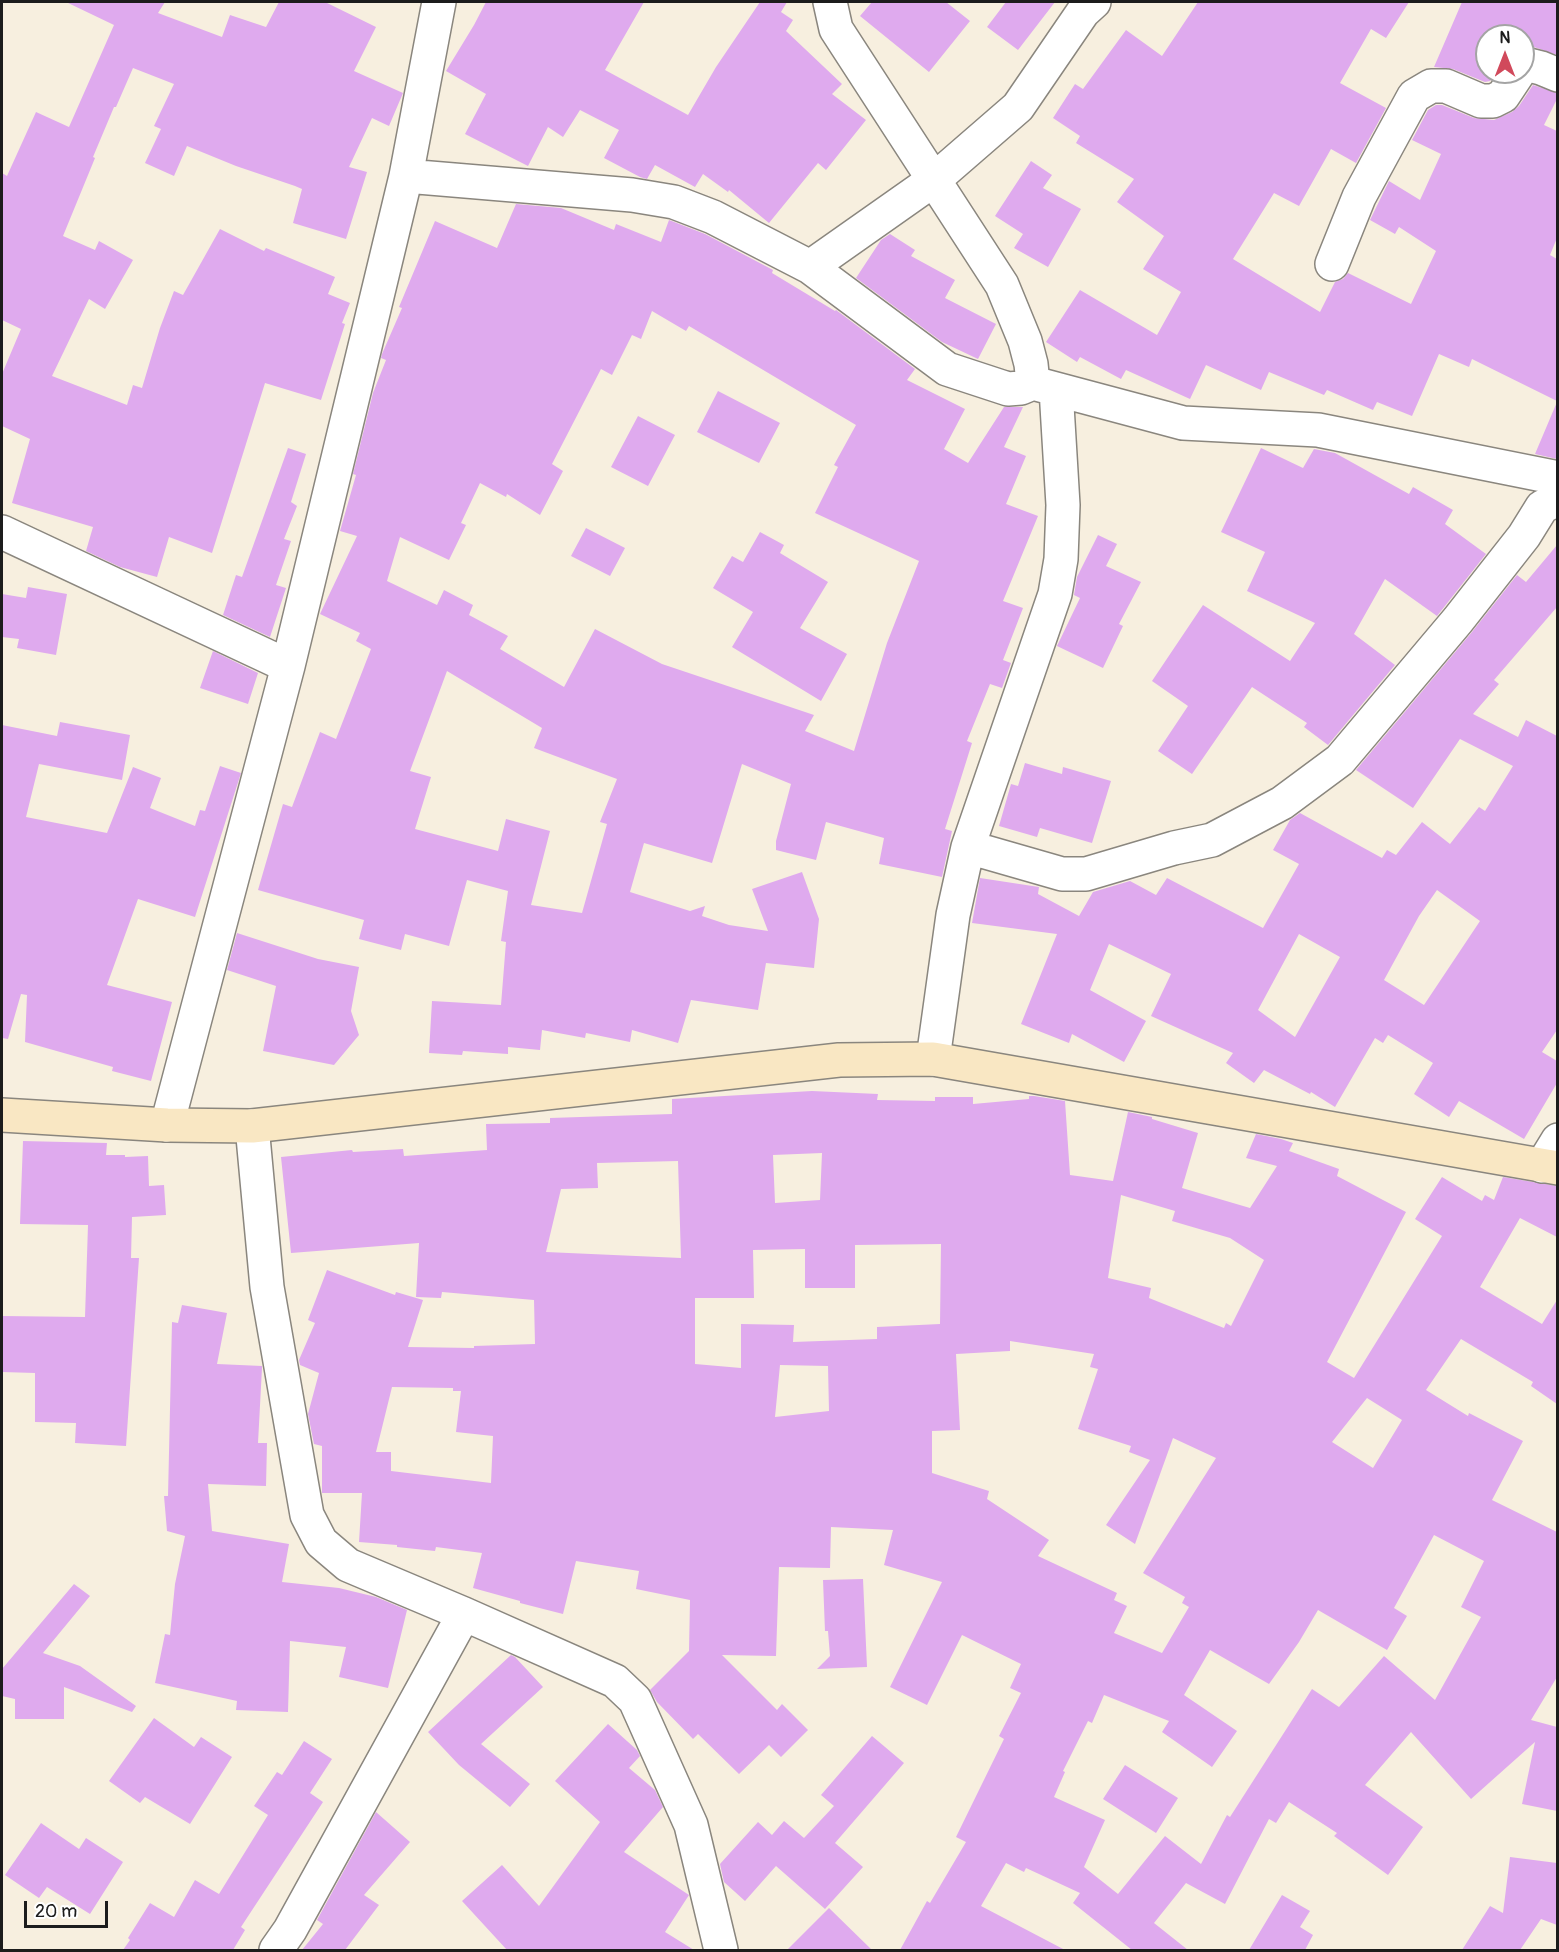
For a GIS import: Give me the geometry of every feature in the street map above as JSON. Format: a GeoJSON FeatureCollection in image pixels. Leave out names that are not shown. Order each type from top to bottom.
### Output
{"type":"FeatureCollection","features":[{"type":"Feature","properties":{"kind":"street"},"geometry":{"type":"LineString","coordinates":[[167,1125],[288,666],[406,176],[439,2]]}},
{"type":"Feature","properties":{"kind":"street"},"geometry":{"type":"LineString","coordinates":[[830,2],[836,29],[1002,285],[1025,341],[1031,364],[1044,386],[1062,504],[1061,559],[1055,594],[968,847],[953,915],[933,1059]]}},
{"type":"Feature","properties":{"kind":"street"},"geometry":{"type":"LineString","coordinates":[[810,267],[934,179],[1018,106],[1083,12],[1094,2]]}},
{"type":"Feature","properties":{"kind":"street"},"geometry":{"type":"LineString","coordinates":[[1535,66],[1557,75]]}},
{"type":"Feature","properties":{"kind":"street"},"geometry":{"type":"LineString","coordinates":[[1332,264],[1359,197],[1414,96],[1431,86],[1446,86],[1481,101],[1493,101],[1503,96],[1511,84]]}},
{"type":"Feature","properties":{"kind":"street"},"geometry":{"type":"LineString","coordinates":[[406,176],[632,195],[674,201],[713,217],[810,267],[946,369],[1008,389],[1044,386],[1183,423],[1318,430],[1557,478]]}},
{"type":"Feature","properties":{"kind":"street"},"geometry":{"type":"LineString","coordinates":[[968,847],[1062,874],[1086,874],[1174,848],[1212,840],[1282,803],[1340,760],[1458,620],[1524,536],[1542,507],[1557,499]]}},
{"type":"Feature","properties":{"kind":"street"},"geometry":{"type":"LineString","coordinates":[[2,532],[288,666]]}},
{"type":"Feature","properties":{"kind":"street"},"geometry":{"type":"LineString","coordinates":[[2,1115],[167,1125],[252,1126],[839,1060],[933,1059],[1552,1158]]}},
{"type":"Feature","properties":{"kind":"street"},"geometry":{"type":"LineString","coordinates":[[252,1126],[267,1287],[307,1515],[321,1542],[348,1565],[615,1681],[635,1700],[691,1825],[721,1950]]}},
{"type":"Feature","properties":{"kind":"street"},"geometry":{"type":"LineString","coordinates":[[276,1950],[290,1930],[464,1614]]}},
{"type":"Feature","properties":{"kind":"building"},"geometry":{"type":"Polygon","coordinates":[[[66,2],[165,2],[158,13],[222,37],[230,15],[266,27],[279,2],[325,2],[376,27],[354,71],[403,93],[389,126],[372,118],[349,167],[367,172],[346,239],[293,223],[302,189],[295,186],[187,146],[174,176],[145,163],[161,129],[154,126],[174,84],[133,68],[93,157],[95,158],[63,236],[95,250],[99,241],[133,260],[105,309],[89,299],[52,376],[127,405],[133,385],[142,388],[174,291],[183,295],[220,229],[264,251],[266,248],[335,277],[328,294],[350,303],[342,323],[345,324],[321,400],[265,383],[212,553],[169,537],[157,577],[120,567],[86,551],[93,527],[12,503],[30,439],[2,426],[2,374],[21,329],[2,320],[2,173],[7,176],[36,112],[69,127],[114,25],[66,2]]]}},
{"type":"Feature","properties":{"kind":"building"},"geometry":{"type":"Polygon","coordinates":[[[486,2],[644,2],[605,70],[688,115],[716,67],[760,2],[787,2],[781,12],[793,20],[786,31],[842,84],[832,94],[866,120],[826,170],[818,163],[769,223],[729,190],[728,192],[703,174],[695,187],[655,165],[647,179],[604,158],[619,130],[580,110],[563,137],[548,127],[528,166],[465,134],[486,94],[446,71],[486,2]]]}},
{"type":"Feature","properties":{"kind":"building"},"geometry":{"type":"Polygon","coordinates":[[[872,2],[946,2],[970,21],[929,72],[860,16],[872,2]]]}},
{"type":"Feature","properties":{"kind":"building"},"geometry":{"type":"Polygon","coordinates":[[[1006,2],[1055,2],[1018,50],[987,27],[1006,2]]]}},
{"type":"Feature","properties":{"kind":"building"},"geometry":{"type":"Polygon","coordinates":[[[1198,2],[1409,2],[1386,38],[1371,29],[1340,83],[1386,108],[1356,163],[1331,149],[1299,206],[1274,193],[1233,259],[1320,312],[1335,282],[1343,279],[1348,273],[1411,304],[1436,251],[1399,227],[1395,234],[1370,220],[1389,181],[1420,200],[1441,154],[1412,140],[1428,110],[1436,105],[1442,105],[1474,118],[1494,120],[1512,112],[1519,106],[1533,85],[1557,93],[1557,99],[1544,125],[1557,131],[1557,238],[1550,255],[1557,259],[1557,401],[1472,359],[1469,367],[1439,354],[1412,416],[1377,402],[1373,410],[1327,390],[1324,395],[1269,372],[1261,390],[1206,365],[1190,399],[1126,370],[1121,379],[1080,357],[1077,362],[1046,342],[1080,290],[1157,335],[1181,292],[1143,269],[1164,236],[1117,202],[1134,179],[1076,143],[1080,136],[1053,118],[1075,84],[1083,89],[1126,30],[1162,56],[1198,2]]]}},
{"type":"Feature","properties":{"kind":"building"},"geometry":{"type":"Polygon","coordinates":[[[1462,2],[1557,2],[1557,55],[1535,47],[1535,24],[1475,24],[1475,78],[1453,69],[1434,67],[1462,2]]]}},
{"type":"Feature","properties":{"kind":"building"},"geometry":{"type":"Polygon","coordinates":[[[1031,161],[1052,175],[1043,188],[1081,209],[1048,267],[1014,248],[1023,234],[995,216],[1031,161]]]}},
{"type":"Feature","properties":{"kind":"building"},"geometry":{"type":"Polygon","coordinates":[[[516,204],[561,208],[614,230],[616,224],[661,242],[669,220],[705,234],[773,270],[772,273],[836,310],[915,369],[907,380],[965,409],[944,449],[968,463],[1004,407],[1023,407],[1004,447],[1026,456],[1006,504],[1038,516],[1003,601],[1023,608],[1003,660],[1011,663],[1002,688],[990,684],[967,741],[972,743],[945,829],[952,831],[942,877],[879,864],[884,838],[826,822],[816,860],[776,850],[776,841],[791,784],[742,764],[712,863],[644,843],[630,892],[690,911],[705,906],[702,916],[729,925],[768,931],[752,889],[802,872],[819,919],[814,968],[766,963],[758,1010],[691,1000],[678,1043],[632,1030],[630,1042],[586,1033],[585,1038],[542,1030],[540,1050],[508,1047],[508,1054],[463,1051],[462,1055],[429,1053],[432,1001],[501,1005],[506,942],[501,941],[508,891],[467,880],[449,946],[405,934],[401,950],[359,939],[364,920],[258,890],[283,804],[292,807],[320,732],[336,739],[371,649],[356,641],[360,633],[320,614],[357,536],[340,531],[356,475],[353,474],[373,393],[386,360],[381,358],[382,354],[402,308],[399,307],[435,221],[497,248],[516,204]],[[652,311],[641,339],[632,335],[612,375],[601,369],[552,464],[563,471],[540,515],[507,494],[506,497],[480,483],[461,523],[466,525],[449,560],[400,537],[387,581],[437,605],[444,590],[473,605],[469,615],[508,636],[500,649],[564,687],[595,629],[662,664],[814,715],[805,731],[854,751],[887,643],[919,561],[815,513],[838,467],[834,465],[856,425],[689,326],[686,331],[652,311]],[[447,671],[410,771],[431,777],[415,829],[498,851],[506,819],[550,831],[531,905],[582,913],[607,824],[600,822],[617,779],[534,748],[542,728],[447,671]]]}},
{"type":"Feature","properties":{"kind":"building"},"geometry":{"type":"Polygon","coordinates":[[[890,234],[915,250],[911,256],[955,280],[945,298],[996,324],[978,359],[942,342],[856,278],[881,240],[890,234]]]}},
{"type":"Feature","properties":{"kind":"building"},"geometry":{"type":"Polygon","coordinates":[[[718,391],[780,423],[759,463],[697,432],[718,391]]]}},
{"type":"Feature","properties":{"kind":"building"},"geometry":{"type":"Polygon","coordinates":[[[1557,402],[1557,459],[1535,454],[1557,402]]]}},
{"type":"Feature","properties":{"kind":"building"},"geometry":{"type":"Polygon","coordinates":[[[638,416],[675,435],[648,486],[611,467],[638,416]]]}},
{"type":"Feature","properties":{"kind":"building"},"geometry":{"type":"Polygon","coordinates":[[[288,448],[306,454],[291,502],[297,506],[284,539],[291,541],[276,585],[286,588],[270,637],[223,615],[236,575],[242,577],[288,448]]]}},
{"type":"Feature","properties":{"kind":"building"},"geometry":{"type":"Polygon","coordinates":[[[1261,448],[1303,468],[1314,449],[1335,453],[1409,494],[1413,487],[1453,510],[1445,524],[1486,554],[1437,616],[1385,579],[1354,634],[1395,665],[1328,745],[1304,727],[1307,723],[1252,687],[1192,774],[1158,751],[1188,706],[1152,681],[1203,605],[1290,661],[1315,623],[1247,591],[1265,552],[1221,532],[1261,448]]]}},
{"type":"Feature","properties":{"kind":"building"},"geometry":{"type":"Polygon","coordinates":[[[586,528],[625,548],[610,576],[571,556],[586,528]]]}},
{"type":"Feature","properties":{"kind":"building"},"geometry":{"type":"Polygon","coordinates":[[[760,532],[784,545],[780,553],[828,582],[800,628],[847,654],[821,701],[732,647],[753,612],[713,588],[732,556],[743,562],[760,532]]]}},
{"type":"Feature","properties":{"kind":"building"},"geometry":{"type":"Polygon","coordinates":[[[1098,535],[1117,544],[1106,566],[1141,582],[1119,624],[1123,626],[1103,668],[1057,646],[1080,598],[1074,595],[1077,577],[1098,535]]]}},
{"type":"Feature","properties":{"kind":"building"},"geometry":{"type":"Polygon","coordinates":[[[1557,545],[1557,607],[1494,680],[1499,684],[1473,714],[1518,737],[1526,720],[1557,736],[1557,1030],[1542,1052],[1557,1061],[1557,1083],[1524,1139],[1459,1101],[1449,1117],[1414,1094],[1433,1063],[1388,1035],[1383,1043],[1375,1038],[1335,1107],[1311,1092],[1310,1094],[1264,1070],[1254,1083],[1226,1063],[1233,1053],[1151,1016],[1171,974],[1109,944],[1090,990],[1146,1021],[1124,1062],[1072,1034],[1069,1043],[1021,1024],[1057,934],[972,923],[980,878],[1039,887],[1038,894],[1079,916],[1093,892],[1130,881],[1156,895],[1167,878],[1263,928],[1299,864],[1273,850],[1290,820],[1300,813],[1382,858],[1387,850],[1396,855],[1422,822],[1450,844],[1479,807],[1485,811],[1513,766],[1460,739],[1413,808],[1356,770],[1517,575],[1526,582],[1557,545]],[[1437,890],[1419,916],[1384,980],[1424,1005],[1480,921],[1437,890]],[[1299,934],[1258,1010],[1295,1037],[1340,957],[1299,934]]]}},
{"type":"Feature","properties":{"kind":"building"},"geometry":{"type":"Polygon","coordinates":[[[28,587],[67,594],[56,655],[17,648],[19,639],[2,637],[2,594],[26,598],[28,587]]]}},
{"type":"Feature","properties":{"kind":"building"},"geometry":{"type":"Polygon","coordinates":[[[213,651],[258,673],[248,704],[200,688],[213,651]]]}},
{"type":"Feature","properties":{"kind":"building"},"geometry":{"type":"Polygon","coordinates":[[[60,722],[130,735],[122,780],[39,764],[26,817],[107,833],[133,767],[161,778],[150,808],[195,826],[200,810],[205,811],[220,766],[241,773],[195,917],[138,899],[107,985],[172,1002],[151,1081],[112,1071],[113,1067],[25,1042],[27,995],[21,994],[8,1039],[2,1038],[2,725],[57,736],[60,722]]]}},
{"type":"Feature","properties":{"kind":"building"},"geometry":{"type":"Polygon","coordinates":[[[1025,763],[1062,774],[1063,767],[1111,781],[1092,843],[1040,828],[1037,837],[999,826],[1011,784],[1018,786],[1025,763]]]}},
{"type":"Feature","properties":{"kind":"building"},"geometry":{"type":"Polygon","coordinates":[[[237,933],[318,959],[359,967],[351,1011],[359,1035],[334,1065],[263,1051],[276,986],[227,970],[237,933]]]}},
{"type":"Feature","properties":{"kind":"building"},"geometry":{"type":"Polygon","coordinates":[[[812,1091],[878,1094],[877,1100],[935,1101],[935,1097],[973,1097],[973,1104],[1029,1099],[1029,1096],[1065,1101],[1070,1175],[1113,1181],[1128,1112],[1152,1117],[1152,1119],[1198,1133],[1182,1188],[1250,1208],[1277,1166],[1246,1158],[1256,1134],[1293,1143],[1289,1151],[1339,1169],[1337,1176],[1406,1212],[1327,1362],[1354,1378],[1442,1236],[1415,1219],[1442,1177],[1482,1201],[1485,1195],[1494,1200],[1503,1177],[1557,1186],[1557,1237],[1520,1218],[1480,1287],[1542,1324],[1557,1300],[1557,1404],[1531,1386],[1533,1382],[1461,1339],[1426,1390],[1468,1416],[1469,1413],[1523,1441],[1492,1500],[1557,1532],[1557,1677],[1531,1720],[1557,1727],[1557,1811],[1522,1804],[1535,1742],[1471,1799],[1411,1732],[1365,1785],[1423,1827],[1388,1875],[1334,1836],[1337,1833],[1289,1802],[1276,1823],[1269,1819],[1225,1904],[1186,1883],[1154,1923],[1188,1950],[1132,1950],[1073,1903],[1080,1893],[1026,1868],[1024,1872],[1006,1863],[981,1906],[1065,1950],[900,1950],[927,1901],[930,1903],[966,1842],[956,1837],[1004,1739],[999,1736],[1021,1693],[1010,1688],[1021,1664],[962,1635],[927,1705],[890,1687],[942,1582],[884,1565],[893,1530],[831,1527],[830,1568],[779,1567],[776,1656],[722,1655],[777,1710],[782,1704],[808,1730],[781,1757],[769,1745],[739,1774],[698,1734],[693,1739],[657,1702],[650,1690],[689,1651],[690,1600],[636,1589],[639,1571],[576,1561],[563,1614],[473,1588],[482,1553],[436,1547],[435,1551],[359,1542],[362,1493],[322,1493],[322,1446],[314,1444],[308,1414],[319,1373],[300,1365],[299,1360],[315,1323],[308,1320],[327,1270],[395,1295],[396,1292],[423,1300],[408,1347],[474,1348],[474,1346],[535,1344],[534,1300],[442,1292],[441,1298],[416,1297],[419,1243],[291,1253],[281,1157],[352,1150],[353,1152],[403,1149],[404,1156],[487,1150],[486,1124],[550,1123],[550,1118],[672,1114],[672,1099],[812,1091]],[[822,1153],[773,1155],[775,1203],[820,1200],[822,1153]],[[678,1161],[597,1163],[598,1188],[561,1189],[546,1252],[681,1258],[678,1161]],[[1121,1195],[1108,1278],[1151,1288],[1149,1298],[1224,1328],[1226,1323],[1231,1326],[1264,1260],[1230,1238],[1172,1221],[1175,1211],[1121,1195]],[[941,1244],[855,1245],[855,1288],[805,1288],[805,1249],[753,1250],[754,1298],[695,1298],[695,1364],[741,1368],[741,1324],[794,1325],[793,1342],[877,1339],[877,1327],[940,1324],[941,1244]],[[1010,1341],[1010,1351],[956,1354],[960,1430],[932,1431],[932,1473],[989,1491],[987,1499],[1049,1540],[1038,1556],[1117,1593],[1114,1600],[1127,1606],[1114,1633],[1162,1653],[1189,1607],[1182,1603],[1185,1597],[1143,1573],[1216,1458],[1173,1438],[1135,1544],[1106,1525],[1150,1460],[1129,1452],[1131,1446],[1078,1429],[1098,1369],[1090,1367],[1094,1354],[1010,1341]],[[780,1365],[775,1417],[829,1411],[828,1366],[780,1365]],[[392,1387],[376,1452],[391,1452],[391,1471],[491,1483],[493,1436],[456,1432],[461,1391],[453,1391],[453,1388],[392,1387]],[[1367,1398],[1332,1442],[1373,1468],[1402,1420],[1367,1398]],[[1434,1535],[1394,1608],[1407,1616],[1387,1650],[1318,1610],[1299,1642],[1269,1684],[1210,1650],[1184,1695],[1237,1731],[1212,1767],[1162,1732],[1169,1721],[1104,1695],[1092,1723],[1088,1721],[1063,1771],[1065,1772],[1054,1797],[1105,1820],[1084,1867],[1118,1894],[1165,1836],[1201,1864],[1227,1815],[1230,1817],[1312,1689],[1339,1707],[1384,1656],[1435,1700],[1481,1617],[1461,1607],[1484,1561],[1434,1535]]]}},
{"type":"Feature","properties":{"kind":"building"},"geometry":{"type":"Polygon","coordinates":[[[23,1141],[107,1143],[106,1155],[148,1156],[149,1186],[164,1185],[166,1215],[132,1217],[131,1258],[139,1258],[126,1446],[75,1443],[76,1423],[35,1422],[35,1373],[2,1372],[2,1316],[85,1317],[88,1225],[20,1224],[23,1141]]]}},
{"type":"Feature","properties":{"kind":"building"},"geometry":{"type":"Polygon","coordinates":[[[182,1305],[227,1313],[217,1364],[262,1366],[258,1443],[267,1443],[266,1486],[208,1484],[212,1531],[289,1544],[282,1582],[339,1588],[376,1597],[407,1610],[388,1688],[339,1677],[346,1647],[290,1641],[288,1712],[236,1710],[237,1701],[155,1683],[165,1634],[170,1635],[175,1584],[185,1536],[167,1531],[164,1496],[168,1496],[172,1322],[178,1323],[182,1305]]]}},
{"type":"Feature","properties":{"kind":"building"},"geometry":{"type":"Polygon","coordinates":[[[863,1579],[867,1667],[817,1669],[830,1656],[828,1631],[825,1631],[823,1580],[863,1579]]]}},
{"type":"Feature","properties":{"kind":"building"},"geometry":{"type":"Polygon","coordinates":[[[74,1584],[90,1596],[43,1653],[80,1666],[136,1706],[132,1712],[64,1687],[64,1719],[15,1719],[15,1699],[2,1696],[2,1669],[74,1584]]]}},
{"type":"Feature","properties":{"kind":"building"},"geometry":{"type":"Polygon","coordinates":[[[511,1655],[543,1687],[481,1744],[530,1784],[510,1807],[459,1765],[428,1732],[511,1655]]]}},
{"type":"Feature","properties":{"kind":"building"},"geometry":{"type":"Polygon","coordinates":[[[154,1718],[194,1747],[201,1737],[232,1757],[190,1824],[145,1797],[140,1803],[109,1781],[154,1718]]]}},
{"type":"Feature","properties":{"kind":"building"},"geometry":{"type":"Polygon","coordinates":[[[608,1724],[637,1750],[640,1756],[629,1768],[655,1790],[663,1807],[624,1852],[689,1895],[665,1932],[694,1950],[507,1950],[462,1901],[502,1865],[539,1906],[600,1822],[555,1781],[608,1724]]]}},
{"type":"Feature","properties":{"kind":"building"},"geometry":{"type":"Polygon","coordinates":[[[872,1736],[904,1763],[835,1843],[863,1867],[825,1909],[776,1866],[745,1901],[724,1882],[720,1864],[758,1822],[772,1835],[784,1821],[804,1838],[834,1806],[821,1795],[872,1736]]]}},
{"type":"Feature","properties":{"kind":"building"},"geometry":{"type":"Polygon","coordinates":[[[304,1741],[332,1759],[310,1793],[323,1802],[241,1927],[245,1930],[233,1950],[123,1950],[150,1903],[174,1917],[195,1880],[219,1894],[268,1815],[254,1806],[277,1772],[282,1775],[304,1741]]]}},
{"type":"Feature","properties":{"kind":"building"},"geometry":{"type":"Polygon","coordinates":[[[1125,1765],[1178,1798],[1156,1833],[1103,1799],[1125,1765]]]}},
{"type":"Feature","properties":{"kind":"building"},"geometry":{"type":"Polygon","coordinates":[[[376,1812],[410,1842],[364,1895],[379,1905],[345,1950],[302,1950],[323,1924],[317,1920],[376,1812]]]}},
{"type":"Feature","properties":{"kind":"building"},"geometry":{"type":"Polygon","coordinates":[[[41,1823],[79,1849],[86,1838],[123,1862],[90,1914],[47,1887],[39,1898],[5,1875],[41,1823]]]}},
{"type":"Feature","properties":{"kind":"building"},"geometry":{"type":"Polygon","coordinates":[[[1510,1857],[1557,1863],[1557,1925],[1541,1919],[1520,1950],[1462,1950],[1490,1906],[1503,1913],[1510,1857]]]}},
{"type":"Feature","properties":{"kind":"building"},"geometry":{"type":"Polygon","coordinates":[[[1282,1895],[1310,1911],[1300,1927],[1313,1935],[1305,1950],[1249,1950],[1282,1895]]]}},
{"type":"Feature","properties":{"kind":"building"},"geometry":{"type":"Polygon","coordinates":[[[829,1908],[872,1950],[787,1950],[829,1908]]]}}]}
